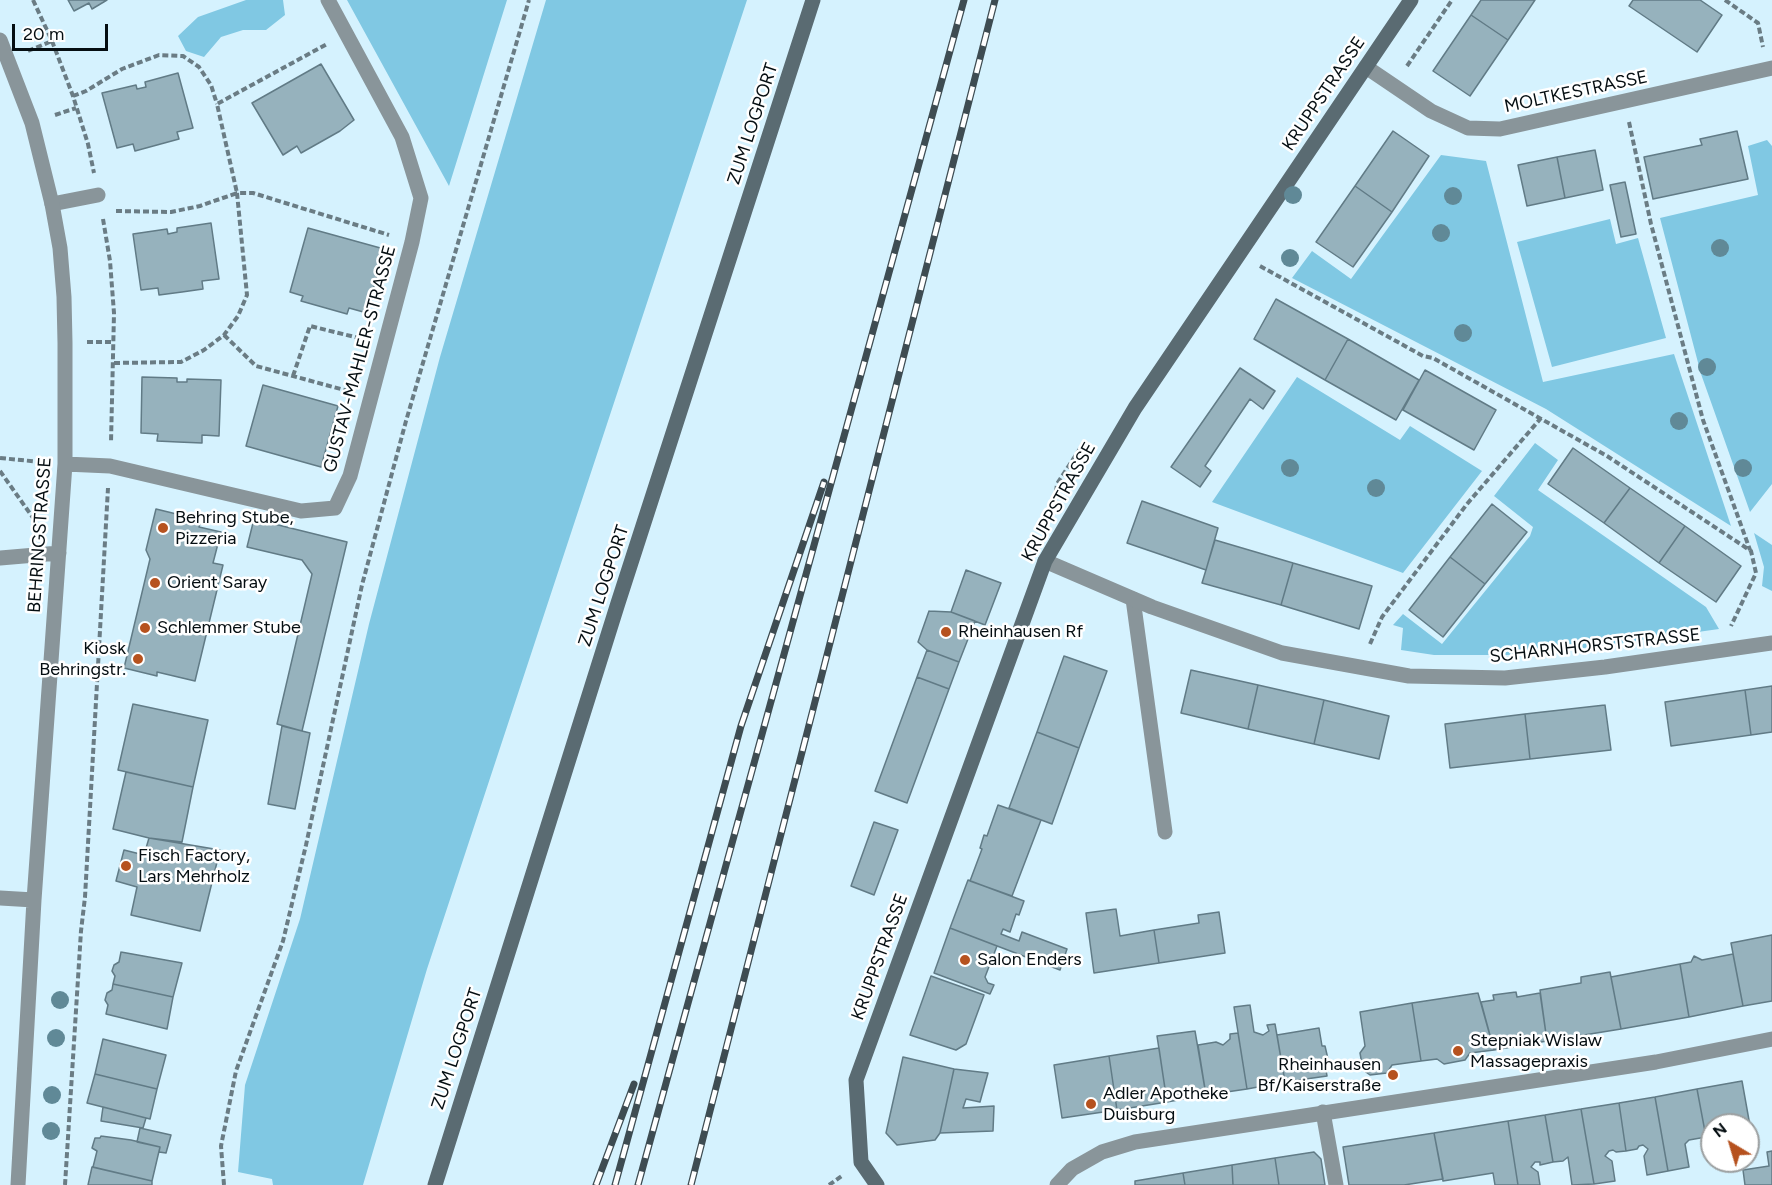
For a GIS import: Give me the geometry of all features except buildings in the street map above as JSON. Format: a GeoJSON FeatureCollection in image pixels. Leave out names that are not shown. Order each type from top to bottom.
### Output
{"type":"FeatureCollection","features":[{"type":"Feature","properties":{"kind":"street","name":"GUSTAV-MAHLER-STRASSE"},"geometry":{"type":"LineString","coordinates":[[64,464],[110,466],[301,511],[335,508],[350,476],[412,242],[421,198],[417,178],[402,136],[328,0]]}},
{"type":"Feature","properties":{"kind":"street","name":"ZUM LOGPORT"},"geometry":{"type":"LineString","coordinates":[[435,1185],[618,603],[813,0]]}},
{"type":"Feature","properties":{"kind":"street","name":"KRUPPSTRASSE"},"geometry":{"type":"LineString","coordinates":[[877,1185],[861,1162],[856,1080],[1045,561],[1135,408],[1411,0]]}},
{"type":"Feature","properties":{"kind":"street","name":"BEHRINGSTRASSE"},"geometry":{"type":"LineString","coordinates":[[0,40],[32,123],[52,204],[60,248],[64,297],[64,464],[34,900],[18,1185]]}},
{"type":"Feature","properties":{"kind":"street","name":"MOLTKESTRASSE"},"geometry":{"type":"LineString","coordinates":[[1366,67],[1431,111],[1468,128],[1500,129],[1770,68]]}},
{"type":"Feature","properties":{"kind":"street"},"geometry":{"type":"LineString","coordinates":[[52,204],[98,195]]}},
{"type":"Feature","properties":{"kind":"street"},"geometry":{"type":"LineString","coordinates":[[0,558],[59,553]]}},
{"type":"Feature","properties":{"kind":"street","name":"SCHARNHORSTSTRASSE"},"geometry":{"type":"LineString","coordinates":[[1045,561],[1133,599],[1282,653],[1408,676],[1505,678],[1605,667],[1772,643]]}},
{"type":"Feature","properties":{"kind":"street"},"geometry":{"type":"LineString","coordinates":[[1133,599],[1165,832]]}},
{"type":"Feature","properties":{"kind":"street"},"geometry":{"type":"LineString","coordinates":[[0,898],[34,900]]}},
{"type":"Feature","properties":{"kind":"street"},"geometry":{"type":"LineString","coordinates":[[1057,1185],[1072,1169],[1102,1152],[1135,1142],[1656,1062],[1772,1039]]}},
{"type":"Feature","properties":{"kind":"street"},"geometry":{"type":"LineString","coordinates":[[1323,1112],[1336,1185]]}},
{"type":"Feature","properties":{"kind":"path"},"geometry":{"type":"LineString","coordinates":[[33,0],[52,41],[88,144],[110,261],[114,314],[110,466],[85,897],[65,1185]]}},
{"type":"Feature","properties":{"kind":"path"},"geometry":{"type":"LineString","coordinates":[[224,1185],[221,1146],[236,1071],[283,941],[362,585],[406,421],[529,0]]}},
{"type":"Feature","properties":{"kind":"path"},"geometry":{"type":"LineString","coordinates":[[1393,86],[1452,0]]}},
{"type":"Feature","properties":{"kind":"path"},"geometry":{"type":"LineString","coordinates":[[1725,0],[1758,23],[1770,68]]}},
{"type":"Feature","properties":{"kind":"path"},"geometry":{"type":"LineString","coordinates":[[217,104],[346,34]]}},
{"type":"Feature","properties":{"kind":"path"},"geometry":{"type":"LineString","coordinates":[[73,96],[86,91],[122,69],[159,56],[183,56],[199,67],[211,85],[237,193],[247,295],[238,316],[224,335],[204,350],[181,362],[114,363]]}},
{"type":"Feature","properties":{"kind":"path"},"geometry":{"type":"LineString","coordinates":[[1624,102],[1651,224],[1703,420],[1751,551],[1756,573],[1720,651]]}},
{"type":"Feature","properties":{"kind":"path"},"geometry":{"type":"LineString","coordinates":[[102,213],[112,211],[171,212],[200,206],[237,193],[253,193],[412,242]]}},
{"type":"Feature","properties":{"kind":"path"},"geometry":{"type":"LineString","coordinates":[[1238,254],[1423,356],[1433,358],[1607,456],[1751,551]]}},
{"type":"Feature","properties":{"kind":"path"},"geometry":{"type":"LineString","coordinates":[[293,376],[309,326],[385,345]]}},
{"type":"Feature","properties":{"kind":"path"},"geometry":{"type":"LineString","coordinates":[[224,335],[256,366],[371,397]]}},
{"type":"Feature","properties":{"kind":"path"},"geometry":{"type":"LineString","coordinates":[[1360,667],[1382,618],[1467,504],[1541,418]]}},
{"type":"Feature","properties":{"kind":"path"},"geometry":{"type":"LineString","coordinates":[[0,458],[64,464]]}},
{"type":"Feature","properties":{"kind":"path"},"geometry":{"type":"LineString","coordinates":[[0,471],[59,553]]}},
{"type":"Feature","properties":{"kind":"shaded area"},"geometry":{"type":"Polygon","coordinates":[[[246,0],[283,0],[285,15],[266,30],[243,30],[221,37],[204,57],[186,51],[178,36],[198,17],[246,0]]]}},
{"type":"Feature","properties":{"kind":"shaded area"},"geometry":{"type":"Polygon","coordinates":[[[347,0],[507,0],[449,186],[347,0]]]}},
{"type":"Feature","properties":{"kind":"shaded area"},"geometry":{"type":"Polygon","coordinates":[[[546,0],[747,0],[427,969],[363,1185],[273,1185],[272,1179],[238,1172],[245,1085],[300,919],[369,624],[440,357],[546,0]]]}},
{"type":"Feature","properties":{"kind":"shaded area"},"geometry":{"type":"Polygon","coordinates":[[[1767,140],[1772,146],[1772,484],[1750,512],[1701,374],[1660,218],[1758,195],[1748,146],[1767,140]]]}},
{"type":"Feature","properties":{"kind":"shaded area"},"geometry":{"type":"Polygon","coordinates":[[[1441,155],[1486,161],[1543,382],[1674,354],[1731,526],[1546,409],[1292,278],[1312,251],[1351,279],[1441,155]]]}},
{"type":"Feature","properties":{"kind":"shaded area"},"geometry":{"type":"Polygon","coordinates":[[[1610,219],[1616,244],[1638,238],[1666,338],[1552,367],[1517,242],[1610,219]]]}},
{"type":"Feature","properties":{"kind":"shaded area"},"geometry":{"type":"Polygon","coordinates":[[[1297,377],[1400,440],[1410,426],[1482,471],[1403,573],[1212,502],[1297,377]]]}},
{"type":"Feature","properties":{"kind":"shaded area"},"geometry":{"type":"Polygon","coordinates":[[[1535,443],[1558,460],[1538,490],[1706,607],[1719,629],[1584,648],[1507,655],[1434,655],[1401,650],[1403,628],[1393,625],[1403,614],[1442,644],[1530,536],[1533,527],[1494,496],[1535,443]]]}},
{"type":"Feature","properties":{"kind":"shaded area"},"geometry":{"type":"Polygon","coordinates":[[[1754,533],[1772,545],[1772,591],[1762,586],[1764,567],[1754,533]]]}},
{"type":"Feature","properties":{"kind":"railway"},"geometry":{"type":"LineString","coordinates":[[638,1185],[964,0]]}},
{"type":"Feature","properties":{"kind":"railway"},"geometry":{"type":"LineString","coordinates":[[691,1185],[995,0]]}},
{"type":"Feature","properties":{"kind":"railway"},"geometry":{"type":"LineString","coordinates":[[615,1185],[741,726],[824,482]]}},
{"type":"Feature","properties":{"kind":"railway"},"geometry":{"type":"LineString","coordinates":[[596,1185],[634,1084]]}},
{"type":"Feature","properties":{"kind":"place","name":"Behring Stube, Pizzeria"},"geometry":{"type":"Point","coordinates":[163,528]}},
{"type":"Feature","properties":{"kind":"place","name":"Orient Saray"},"geometry":{"type":"Point","coordinates":[155,583]}},
{"type":"Feature","properties":{"kind":"place","name":"Schlemmer Stube"},"geometry":{"type":"Point","coordinates":[145,628]}},
{"type":"Feature","properties":{"kind":"place","name":"Rheinhausen Rf"},"geometry":{"type":"Point","coordinates":[946,632]}},
{"type":"Feature","properties":{"kind":"place","name":"Kiosk Behringstr."},"geometry":{"type":"Point","coordinates":[138,659]}},
{"type":"Feature","properties":{"kind":"place","name":"Fisch Factory, Lars Mehrholz"},"geometry":{"type":"Point","coordinates":[126,866]}},
{"type":"Feature","properties":{"kind":"place","name":"Salon Enders"},"geometry":{"type":"Point","coordinates":[965,960]}},
{"type":"Feature","properties":{"kind":"place","name":"Stepniak Wislaw Massagepraxis"},"geometry":{"type":"Point","coordinates":[1458,1051]}},
{"type":"Feature","properties":{"kind":"place","name":"Rheinhausen Bf/Kaiserstraße"},"geometry":{"type":"Point","coordinates":[1393,1075]}},
{"type":"Feature","properties":{"kind":"place","name":"Adler Apotheke Duisburg"},"geometry":{"type":"Point","coordinates":[1091,1104]}}]}
